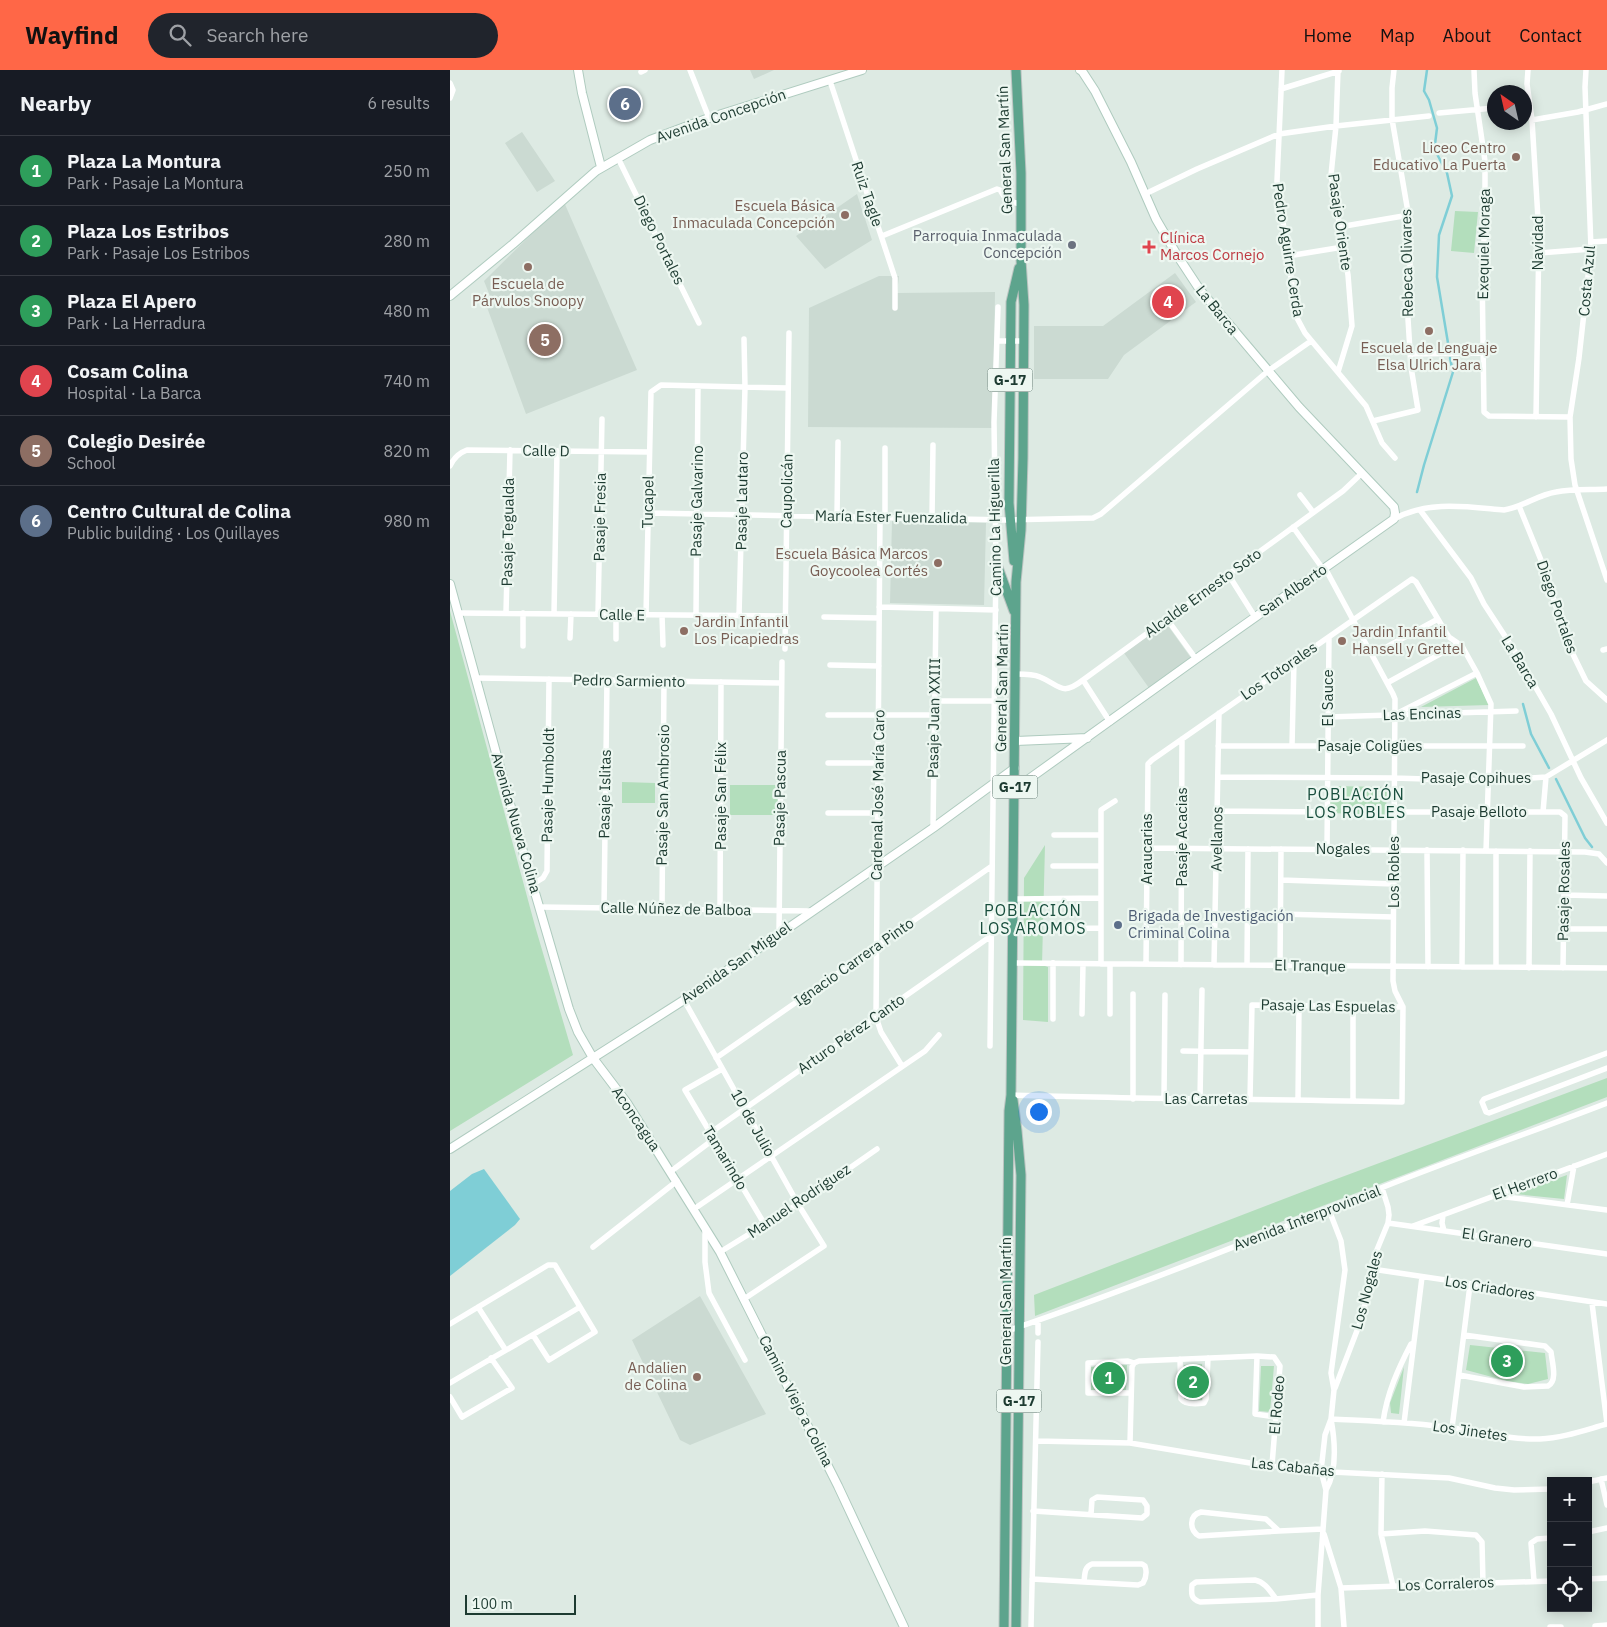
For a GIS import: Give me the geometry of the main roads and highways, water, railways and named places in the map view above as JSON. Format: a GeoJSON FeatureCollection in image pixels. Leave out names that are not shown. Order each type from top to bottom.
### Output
{"type":"FeatureCollection","features":[{"type":"Feature","properties":{"kind":"main road","name":"General San Martín"},"geometry":{"type":"LineString","coordinates":[[1004,1627],[1009,1111],[1011,1095],[1014,899],[1016,582],[1023,458],[1022,341],[1024,305],[1016,70]]}},
{"type":"Feature","properties":{"kind":"main road","name":"General San Martín"},"geometry":{"type":"LineString","coordinates":[[1016,582],[1010,520],[1011,302],[1021,260]]}},
{"type":"Feature","properties":{"kind":"main road"},"geometry":{"type":"LineString","coordinates":[[996,562],[1016,618]]}},
{"type":"Feature","properties":{"kind":"main road","name":"General San Martín"},"geometry":{"type":"LineString","coordinates":[[1011,1095],[1015,1111],[1021,1175],[1016,1627]]}},
{"type":"Feature","properties":{"kind":"water"},"geometry":{"type":"Polygon","coordinates":[[[484,1169],[520,1219],[450,1276],[450,1191],[472,1174],[484,1169]]]}},
{"type":"Feature","properties":{"kind":"waterway"},"geometry":{"type":"LineString","coordinates":[[1427,70],[1424,91],[1429,100],[1437,128],[1435,144],[1438,156],[1447,173],[1452,196],[1439,235],[1437,277],[1449,349]]}},
{"type":"Feature","properties":{"kind":"waterway"},"geometry":{"type":"LineString","coordinates":[[1417,492],[1453,372],[1450,358]]}},
{"type":"Feature","properties":{"kind":"waterway"},"geometry":{"type":"LineString","coordinates":[[1523,704],[1531,734],[1549,768]]}},
{"type":"Feature","properties":{"kind":"waterway"},"geometry":{"type":"LineString","coordinates":[[1556,779],[1585,838],[1592,847]]}},
{"type":"Feature","properties":{"kind":"place","name":"Centro Cultural de Colina"},"geometry":{"type":"Point","coordinates":[625,104]}},
{"type":"Feature","properties":{"kind":"place","name":"Liceo Centro Educativo La Puerta"},"geometry":{"type":"Point","coordinates":[1516,157]}},
{"type":"Feature","properties":{"kind":"place","name":"Escuela Básica Inmaculada Concepción"},"geometry":{"type":"Point","coordinates":[845,215]}},
{"type":"Feature","properties":{"kind":"place","name":"Parroquia Inmaculada Concepción"},"geometry":{"type":"Point","coordinates":[1072,245]}},
{"type":"Feature","properties":{"kind":"place","name":"Clínica Marcos Cornejo"},"geometry":{"type":"Point","coordinates":[1149,247]}},
{"type":"Feature","properties":{"kind":"place","name":"Escuela de Párvulos Snoopy"},"geometry":{"type":"Point","coordinates":[528,267]}},
{"type":"Feature","properties":{"kind":"place","name":"Cosam Colina"},"geometry":{"type":"Point","coordinates":[1168,302]}},
{"type":"Feature","properties":{"kind":"place","name":"Escuela de Lenguaje Elsa Ulrich Jara"},"geometry":{"type":"Point","coordinates":[1429,331]}},
{"type":"Feature","properties":{"kind":"place","name":"Colegio Desirée"},"geometry":{"type":"Point","coordinates":[545,340]}},
{"type":"Feature","properties":{"kind":"place","name":"Escuela Básica Marcos Goycoolea Cortés"},"geometry":{"type":"Point","coordinates":[938,563]}},
{"type":"Feature","properties":{"kind":"place","name":"Jardin Infantil Los Picapiedras"},"geometry":{"type":"Point","coordinates":[684,631]}},
{"type":"Feature","properties":{"kind":"place","name":"Jardin Infantil Hansell y Grettel"},"geometry":{"type":"Point","coordinates":[1342,641]}},
{"type":"Feature","properties":{"kind":"place","name":"Brigada de Investigación Criminal Colina"},"geometry":{"type":"Point","coordinates":[1118,925]}},
{"type":"Feature","properties":{"kind":"place","name":"Plaza El Apero"},"geometry":{"type":"Point","coordinates":[1507,1361]}},
{"type":"Feature","properties":{"kind":"place","name":"Andalien de Colina"},"geometry":{"type":"Point","coordinates":[697,1377]}},
{"type":"Feature","properties":{"kind":"place","name":"Plaza La Montura"},"geometry":{"type":"Point","coordinates":[1109,1378]}},
{"type":"Feature","properties":{"kind":"place","name":"Plaza Los Estribos"},"geometry":{"type":"Point","coordinates":[1193,1382]}},
{"type":"Feature","properties":{"kind":"district","name":"POBLACIÓN LOS ROBLES"},"geometry":{"type":"Point","coordinates":[1356,803]}},
{"type":"Feature","properties":{"kind":"district","name":"POBLACIÓN LOS AROMOS"},"geometry":{"type":"Point","coordinates":[1033,919]}}]}
